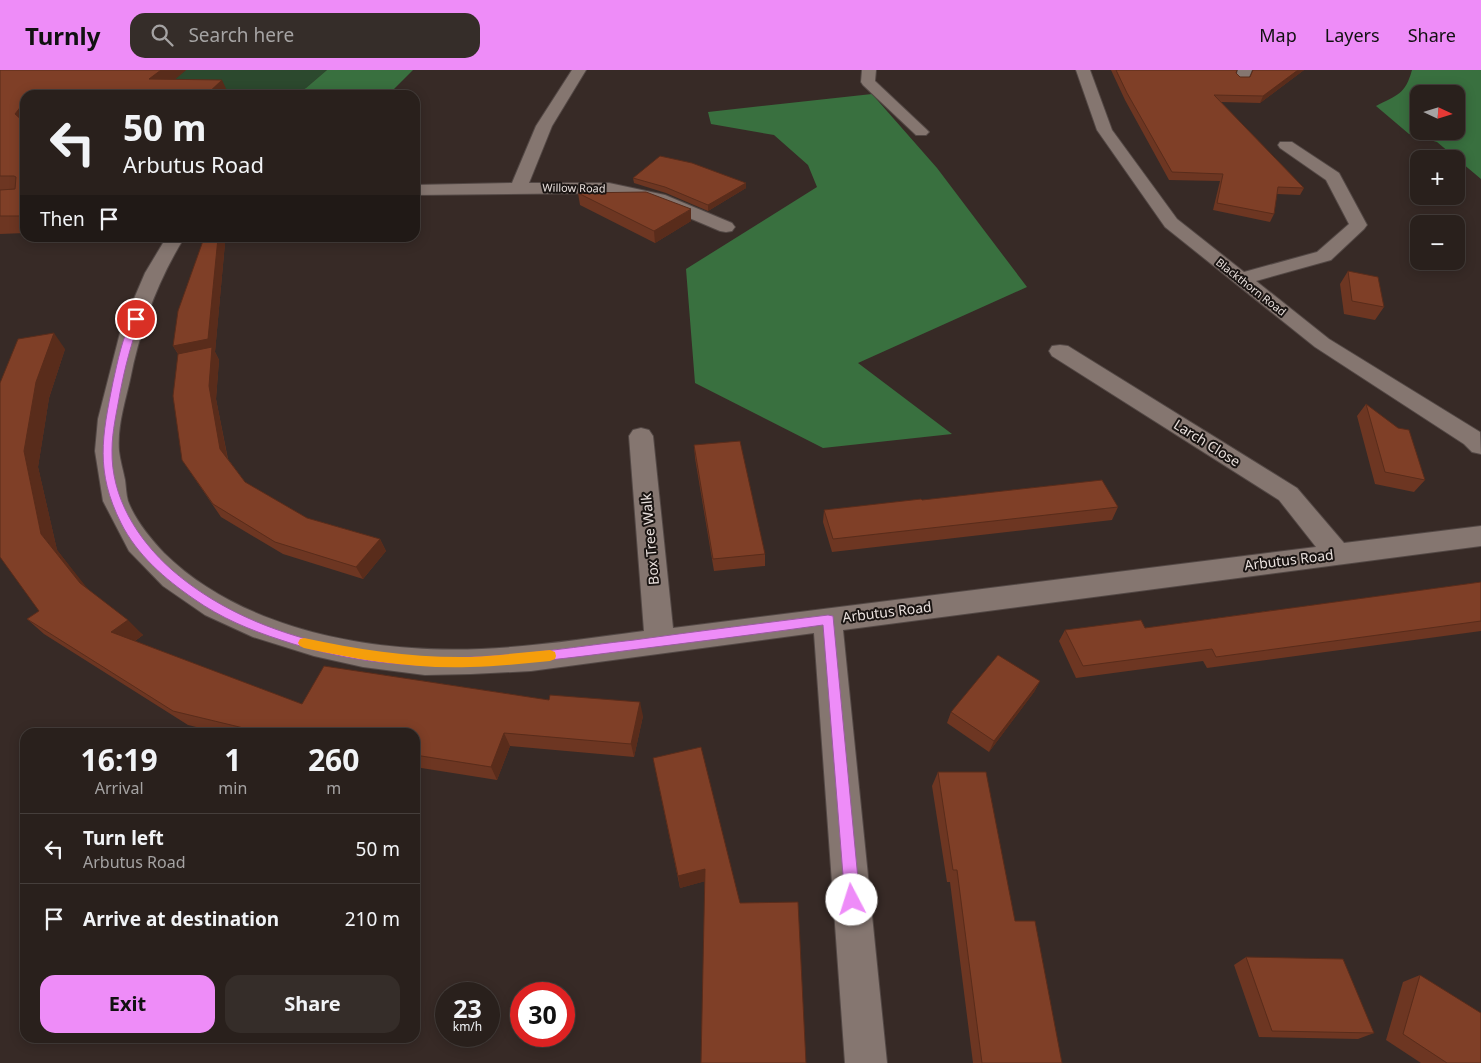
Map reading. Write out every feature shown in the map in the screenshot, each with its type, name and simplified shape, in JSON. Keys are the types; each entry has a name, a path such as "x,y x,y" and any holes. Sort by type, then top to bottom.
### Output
{"street":[{"path":"518,188 544,126 579,70"},
{"path":"869,70 868,82 920,132"},
{"name":"Blackthorn Road","path":"1084,70 1105,130 1171,223 1322,342 1472,438 1481,446"},
{"path":"1240,279 1324,256 1358,225 1332,177 1286,145"},
{"name":"Willow Road","path":"420,190 593,187 625,191 659,199 726,228"},
{"name":"Arbutus Road","path":"173,242 146,291 125,348 110,423 107,450 110,478 118,506 132,533 152,559 179,583 213,606 256,626 302,642 355,654 412,661 471,662 531,658 1481,536"},
{"name":"Larch Close","path":"1060,351 1288,494 1337,554"},
{"name":"Box Tree Walk","path":"641,436 660,641"},
{"path":"828,620 866,1063"}],"green space":[{"path":"186,70 327,70 302,90 162,90"},
{"path":"327,70 413,70 393,90 302,90"},
{"path":"1412,70 1481,70 1481,179 1465,166 1465,150 1447,150 1437,142 1430,140 1465,140 1465,85 1410,85 1410,134 1376,106 1395,96 1406,85"},
{"path":"872,94 937,168 1027,287 858,363 952,434 823,448 695,383 686,269 817,187 808,165 774,135 711,124 708,112"}],"building":[{"path":"0,70 161,70 149,79 222,80 211,90 20,90 20,108 15,114 20,118 20,216 0,216 0,190 15,189 16,177 0,176"},
{"path":"1116,70 1237,70 1236,73 1240,77 1250,77 1253,70 1298,70 1263,96 1214,95 1304,188 1278,187 1274,214 1217,203 1223,174 1172,172"},
{"path":"660,156 692,163 746,183 708,205 665,187 633,178"},
{"path":"646,192 691,209 654,231 578,193"},
{"path":"203,242 218,242 208,339 173,346 178,311"},
{"path":"1348,271 1378,277 1384,307 1352,301"},
{"path":"54,333 36,382 24,451 41,534 80,583 128,620 111,632 302,704 324,666 549,700 550,695 640,702 631,744 504,733 491,767 420,756 420,728 243,728 173,711 27,619 39,611 0,557 0,383 18,339"},
{"path":"212,347 209,386 220,449 245,482 307,518 380,539 356,567 275,542 213,504 182,460 173,396 178,354"},
{"path":"1366,404 1398,428 1409,430 1425,480 1385,472"},
{"path":"740,441 765,554 713,559 694,445"},
{"path":"1102,480 1118,507 833,539 824,510 922,500"},
{"path":"1481,582 1481,621 1216,657 1212,649 1083,666 1065,630 1141,620 1145,628"},
{"path":"998,655 1040,681 994,741 951,712"},
{"path":"701,747 740,903 798,902 806,1063 701,1063 705,869 678,876 653,758"},
{"path":"938,772 986,772 1015,921 1035,921 1062,1063 982,1063 957,870 953,870"},
{"path":"1246,957 1343,959 1374,1033 1272,1031"},
{"path":"1420,975 1481,1013 1481,1063 1447,1063 1403,1034"}],"slow traffic":[{"path":"304,643 355,654 412,661 471,662 550,656"}],"route":[{"path":"136,319 125,348 110,423 107,450 110,478 118,506 132,533 152,559 179,583 213,606 256,626 302,642 355,654 412,661 471,662 531,658 828,620 852,900"}]}
